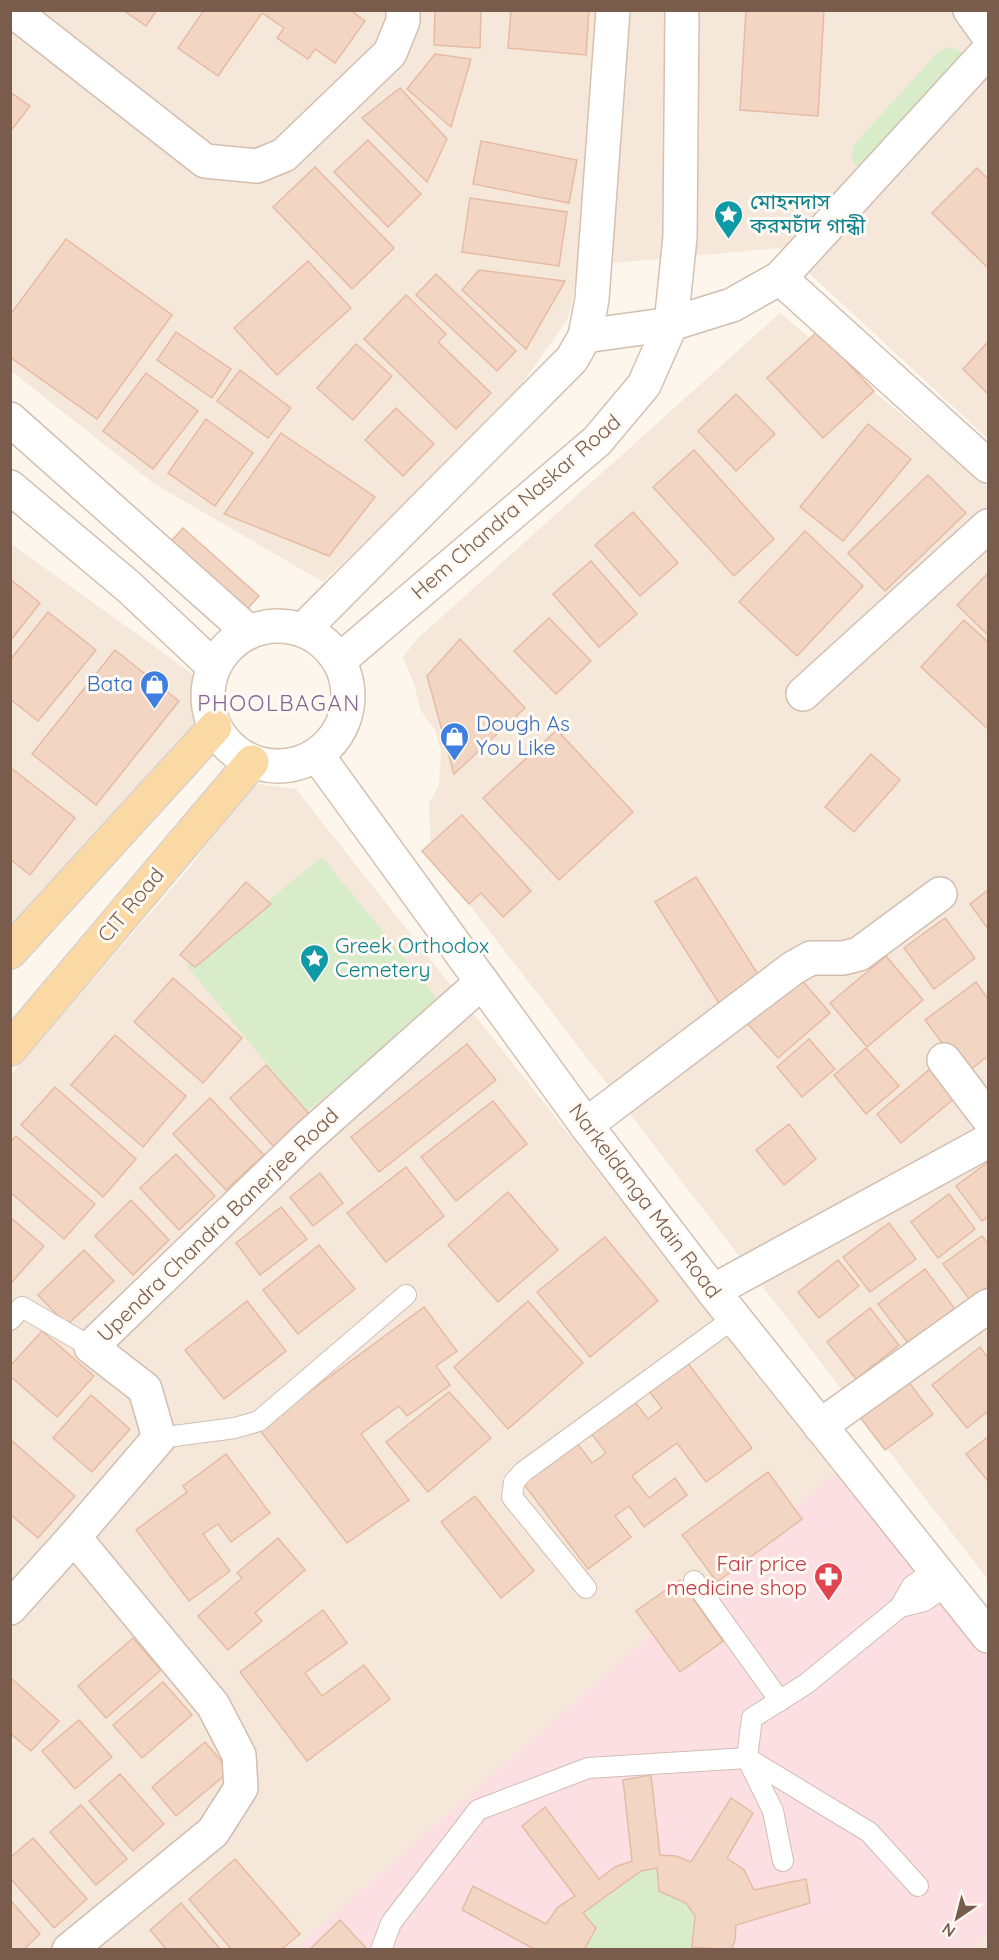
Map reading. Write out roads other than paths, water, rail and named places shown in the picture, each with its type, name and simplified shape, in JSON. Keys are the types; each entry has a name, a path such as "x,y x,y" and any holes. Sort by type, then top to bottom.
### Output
{"main road":[{"path":"10,952 215,728"},
{"name":"CIT Road","path":"10,1049 252,762"}],"street":[{"path":"12,10 205,161 257,166 284,154 390,53 403,21 403,10"},
{"path":"304,629 572,359 585,336 592,299 613,10"},
{"name":"Hem Chandra Naskar Road","path":"340,660 597,441 644,385 671,324 680,237 682,10"},
{"path":"970,10 988,35"},
{"path":"585,336 671,324 732,305 780,278 988,51"},
{"path":"780,278 988,466"},
{"path":"10,419 249,632"},
{"path":"10,487 129,587 214,667"},
{"path":"803,694 988,526"},
{"path":"268,625 304,629 340,660 348,683 348,708 335,738 317,755 277,766 252,762 230,747 215,728 207,704 209,676 219,654 249,632 268,625"},
{"name":"Narkeldanga Main Road","path":"317,755 586,1125 734,1318 988,1636"},
{"path":"586,1125 793,968 810,958 843,958 859,954 940,894"},
{"name":"Upendra Chandra Banerjee Road","path":"159,1438 145,1389 91,1347 308,1137 482,982"},
{"path":"944,1060 988,1118"},
{"path":"713,1291 988,1141"},
{"path":"820,1426 988,1306"},
{"path":"10,1608 159,1438"},
{"path":"69,1950 213,1832 241,1788 239,1755 213,1705 74,1537"}],"lane":[{"path":"159,1438 235,1428 259,1421 406,1294"},
{"path":"10,1320 22,1307 91,1347"},
{"path":"586,1588 512,1497 514,1482 523,1472 734,1318"},
{"path":"783,1861 773,1811 747,1758 752,1718 806,1684 900,1607 924,1601 941,1577"},
{"path":"694,1581 780,1701"},
{"path":"381,1950 391,1923 478,1810 588,1768 747,1758 869,1832 918,1886"}],"place":[{"name":"মোহনদাস করমচাঁদ গান্ধী","path":"729,240"},
{"name":"Bata","path":"154,710"},
{"name":"Dough As You Like","path":"455,762"},
{"name":"Greek Orthodox Cemetery","path":"314,984"},
{"name":"Fair price medicine shop","path":"828,1602"}],"district":[{"name":"PHOOLBAGAN","path":"279,703"}]}
